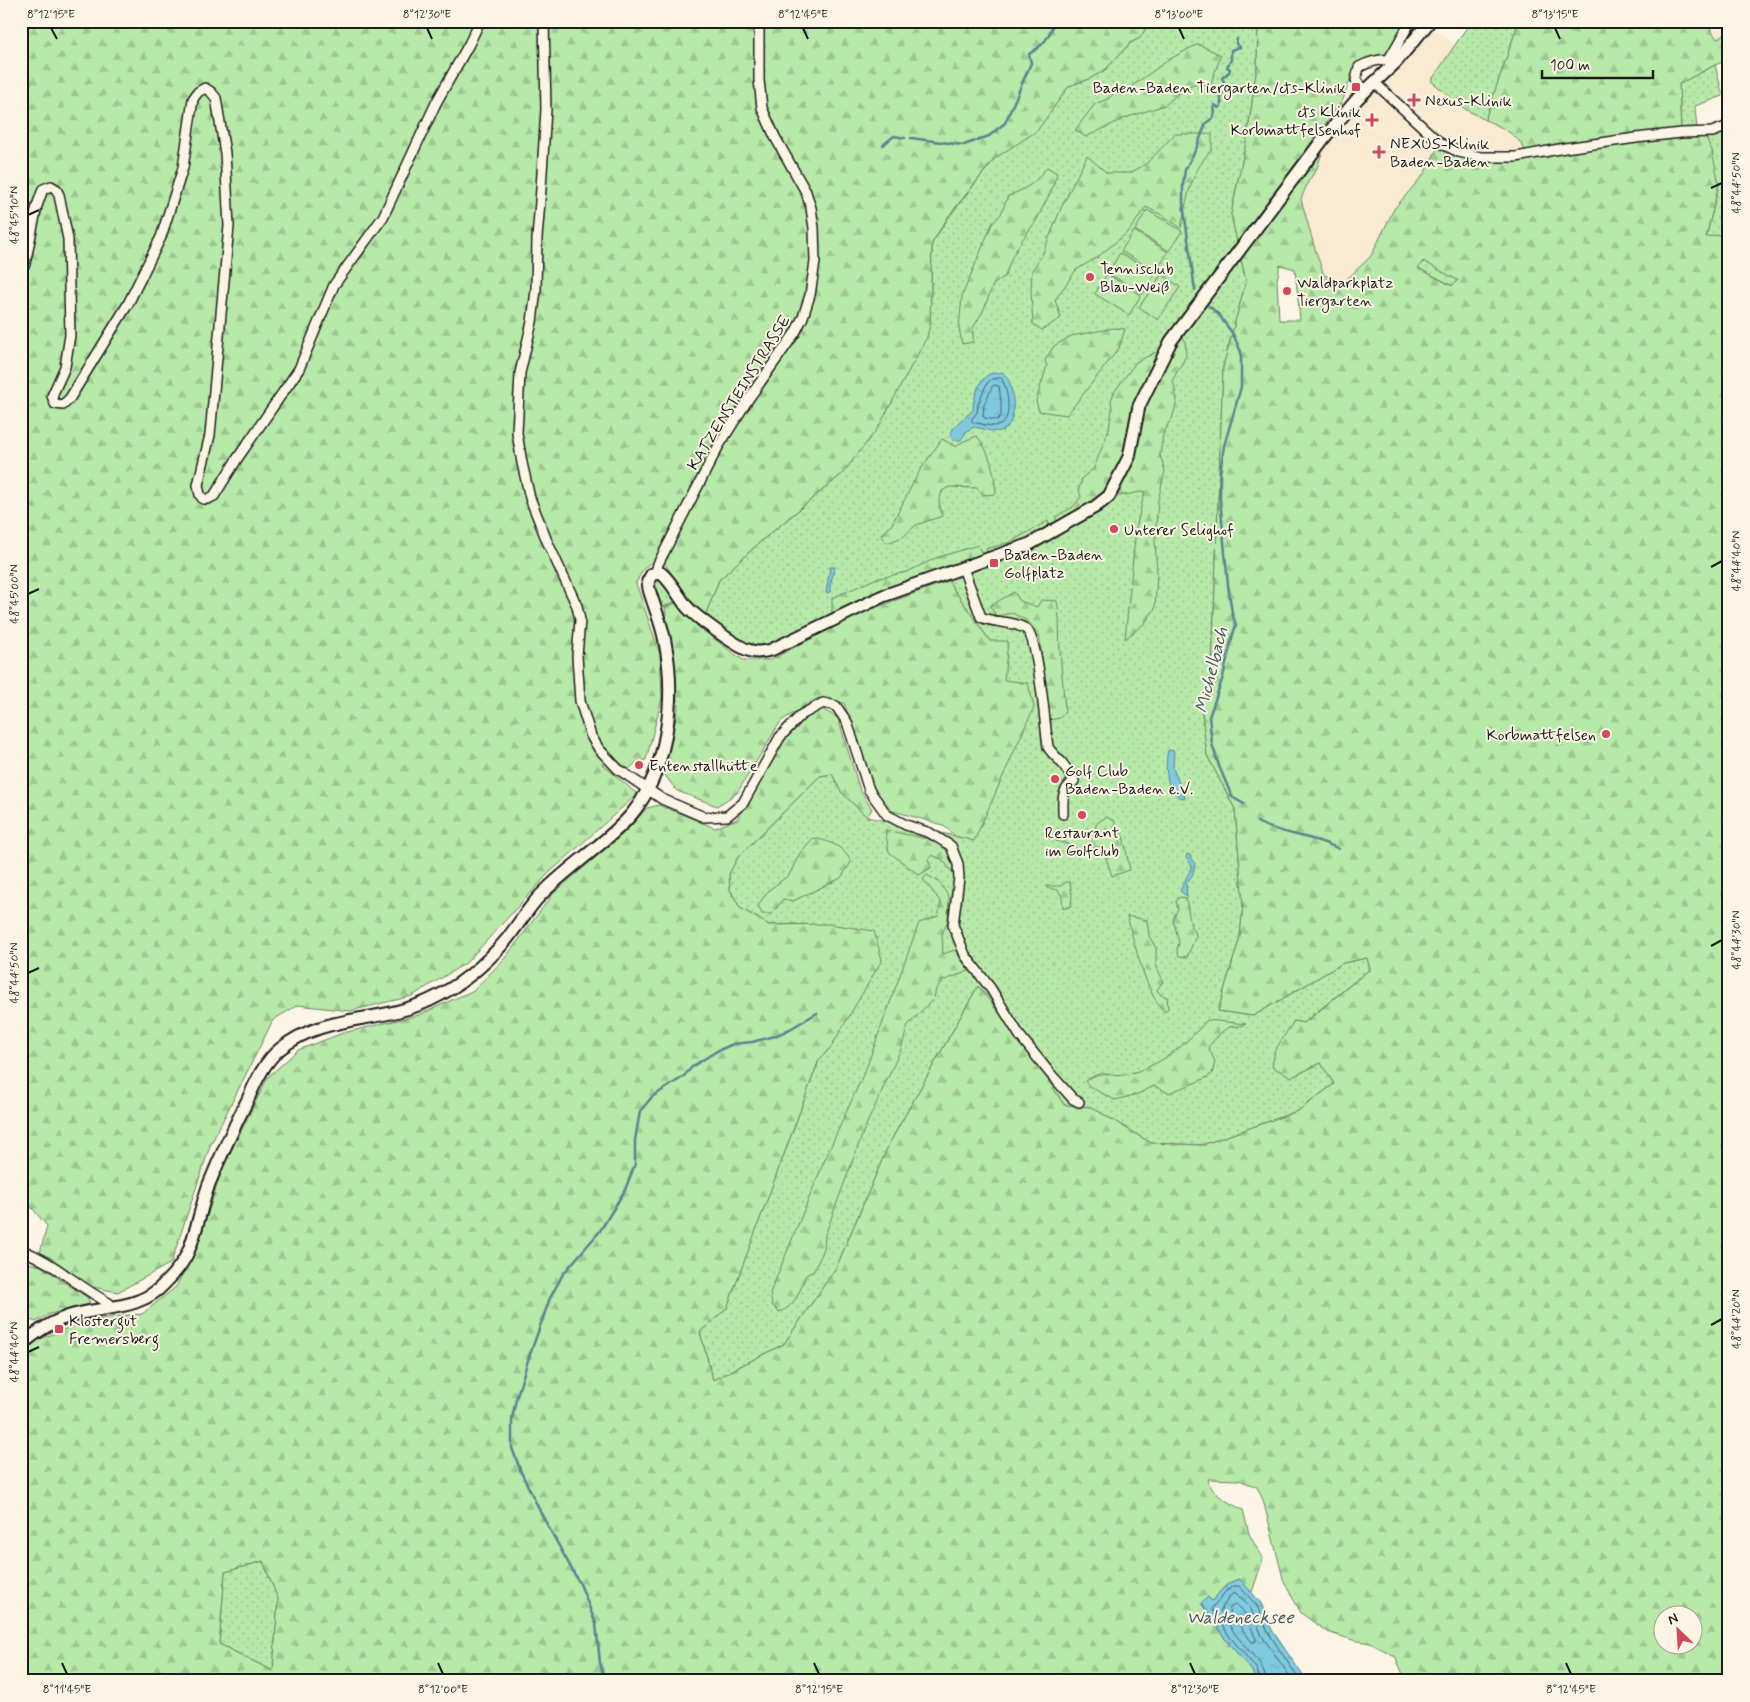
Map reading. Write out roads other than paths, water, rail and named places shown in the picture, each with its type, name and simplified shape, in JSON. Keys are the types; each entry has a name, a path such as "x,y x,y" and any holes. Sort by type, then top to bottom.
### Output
{"main road":[{"path":"23,1339 69,1316 134,1303 158,1291 187,1255 209,1186 231,1132 261,1072 275,1054 299,1035 340,1022 393,1013 429,1001 473,974 505,940 536,900 630,815 648,790 660,759 667,730 670,682 665,642 649,590 648,581 650,577 656,572 661,573 695,615 742,648 758,653 770,650 883,596 1030,544 1095,507 1109,496 1129,457 1139,406 1167,347 1324,138 1430,21"}],"street":[{"path":"21,266 25,264 37,206 43,189 51,186 56,189 58,195 68,239 70,335 65,367 52,396 55,404 63,405 70,398 128,304 161,237 183,168 193,99 198,92 205,88 212,92 216,98 225,153 229,226 210,435 198,485 203,499 214,496 299,369 334,285 383,217 436,103 480,21"},
{"path":"544,21 546,109 536,238 536,290 532,322 520,373 518,433 530,498 547,542 577,606 580,620 577,656 580,701 591,736 608,759 634,781 662,799 704,817 728,816 743,803 780,737 801,715 823,703 836,706 846,722 869,790 887,815 906,825 930,833 952,846 958,864 953,925 965,955 991,989 1026,1043 1073,1099 1080,1102"},
{"name":"KATZENSTEINSTRASSE","path":"656,572 658,564 718,447 747,400 795,333 803,317 810,295 814,262 814,228 811,208 806,192 775,137 762,108 759,80 759,21"},
{"path":"1366,91 1356,80 1359,67 1369,62 1393,61 1411,21"},
{"path":"1375,82 1440,143 1458,152 1481,157 1516,157 1666,134 1712,132 1729,126"},
{"path":"963,568 981,617 1015,623 1030,634 1036,652 1048,747 1074,781 1066,787 1063,814"},
{"path":"21,1250 33,1254 68,1276 109,1303 111,1308"}],"water":[{"path":"1002,372 1009,380 1012,394 1013,409 1010,422 1001,431 974,427 967,431 961,440 953,440 950,435 952,431 973,410 975,395 983,380 990,374"},
{"path":"830,567 835,567 830,592 826,593"},
{"path":"1168,750 1174,751 1173,768 1185,798 1173,792 1170,786 1166,763"},
{"path":"1187,854 1190,855 1195,864 1193,874 1186,884 1187,896 1180,891 1192,866 1186,857"},
{"name":"Waldenecksee","path":"1240,1579 1261,1603 1272,1630 1304,1677 1315,1681 1256,1681 1252,1671 1226,1640 1201,1603 1208,1597 1212,1601 1227,1585"}],"waterway":[{"path":"911,138 964,145 989,136 1005,123 1031,63 1029,54 1044,42 1053,24"},
{"name":"Michelbach","path":"1195,290 1183,203 1185,170 1206,123 1213,118 1215,113 1214,106 1219,108 1221,106 1219,93 1225,93 1227,88 1222,78 1230,69 1227,67 1231,60 1231,50 1240,47 1236,44 1237,39"},
{"path":"883,145 894,136 905,138"},
{"name":"Michelbach","path":"1209,306 1219,315 1233,334 1241,352 1241,387 1224,446 1220,473 1220,499 1228,585 1232,613 1236,625 1223,677 1209,717 1212,744 1219,766 1232,797 1244,804"},
{"name":"Michelbach","path":"1257,822 1276,830 1329,844 1339,849"},
{"path":"605,1681 600,1663 596,1624 581,1586 543,1517 521,1472 512,1448 512,1419 528,1360 550,1298 563,1274 600,1231 625,1190 635,1164 635,1140 640,1111 652,1097 683,1077 693,1066 717,1051 733,1044 752,1042 775,1036 817,1013"}],"place":[{"name":"Baden-Baden Tiergarten/cts-Klinik","path":"1356,87"},
{"name":"Nexus-Klinik","path":"1414,100"},
{"name":"cts Klinik Korbmattfelsenhof","path":"1372,120"},
{"name":"NEXUS-Klinik Baden-Baden","path":"1379,152"},
{"name":"Tennisclub Blau-Weiß","path":"1090,277"},
{"name":"Waldparkplatz Tiergarten","path":"1287,291"},
{"name":"Unterer Selighof","path":"1114,529"},
{"name":"Baden-Baden Golfplatz","path":"994,563"},
{"name":"Korbmattfelsen","path":"1606,734"},
{"name":"Entenstallhütte","path":"639,765"},
{"name":"Golf Club Baden-Baden e.V.","path":"1055,779"},
{"name":"Restaurant im Golfclub","path":"1082,815"},
{"name":"Klostergut Fremersberg","path":"59,1329"}]}
